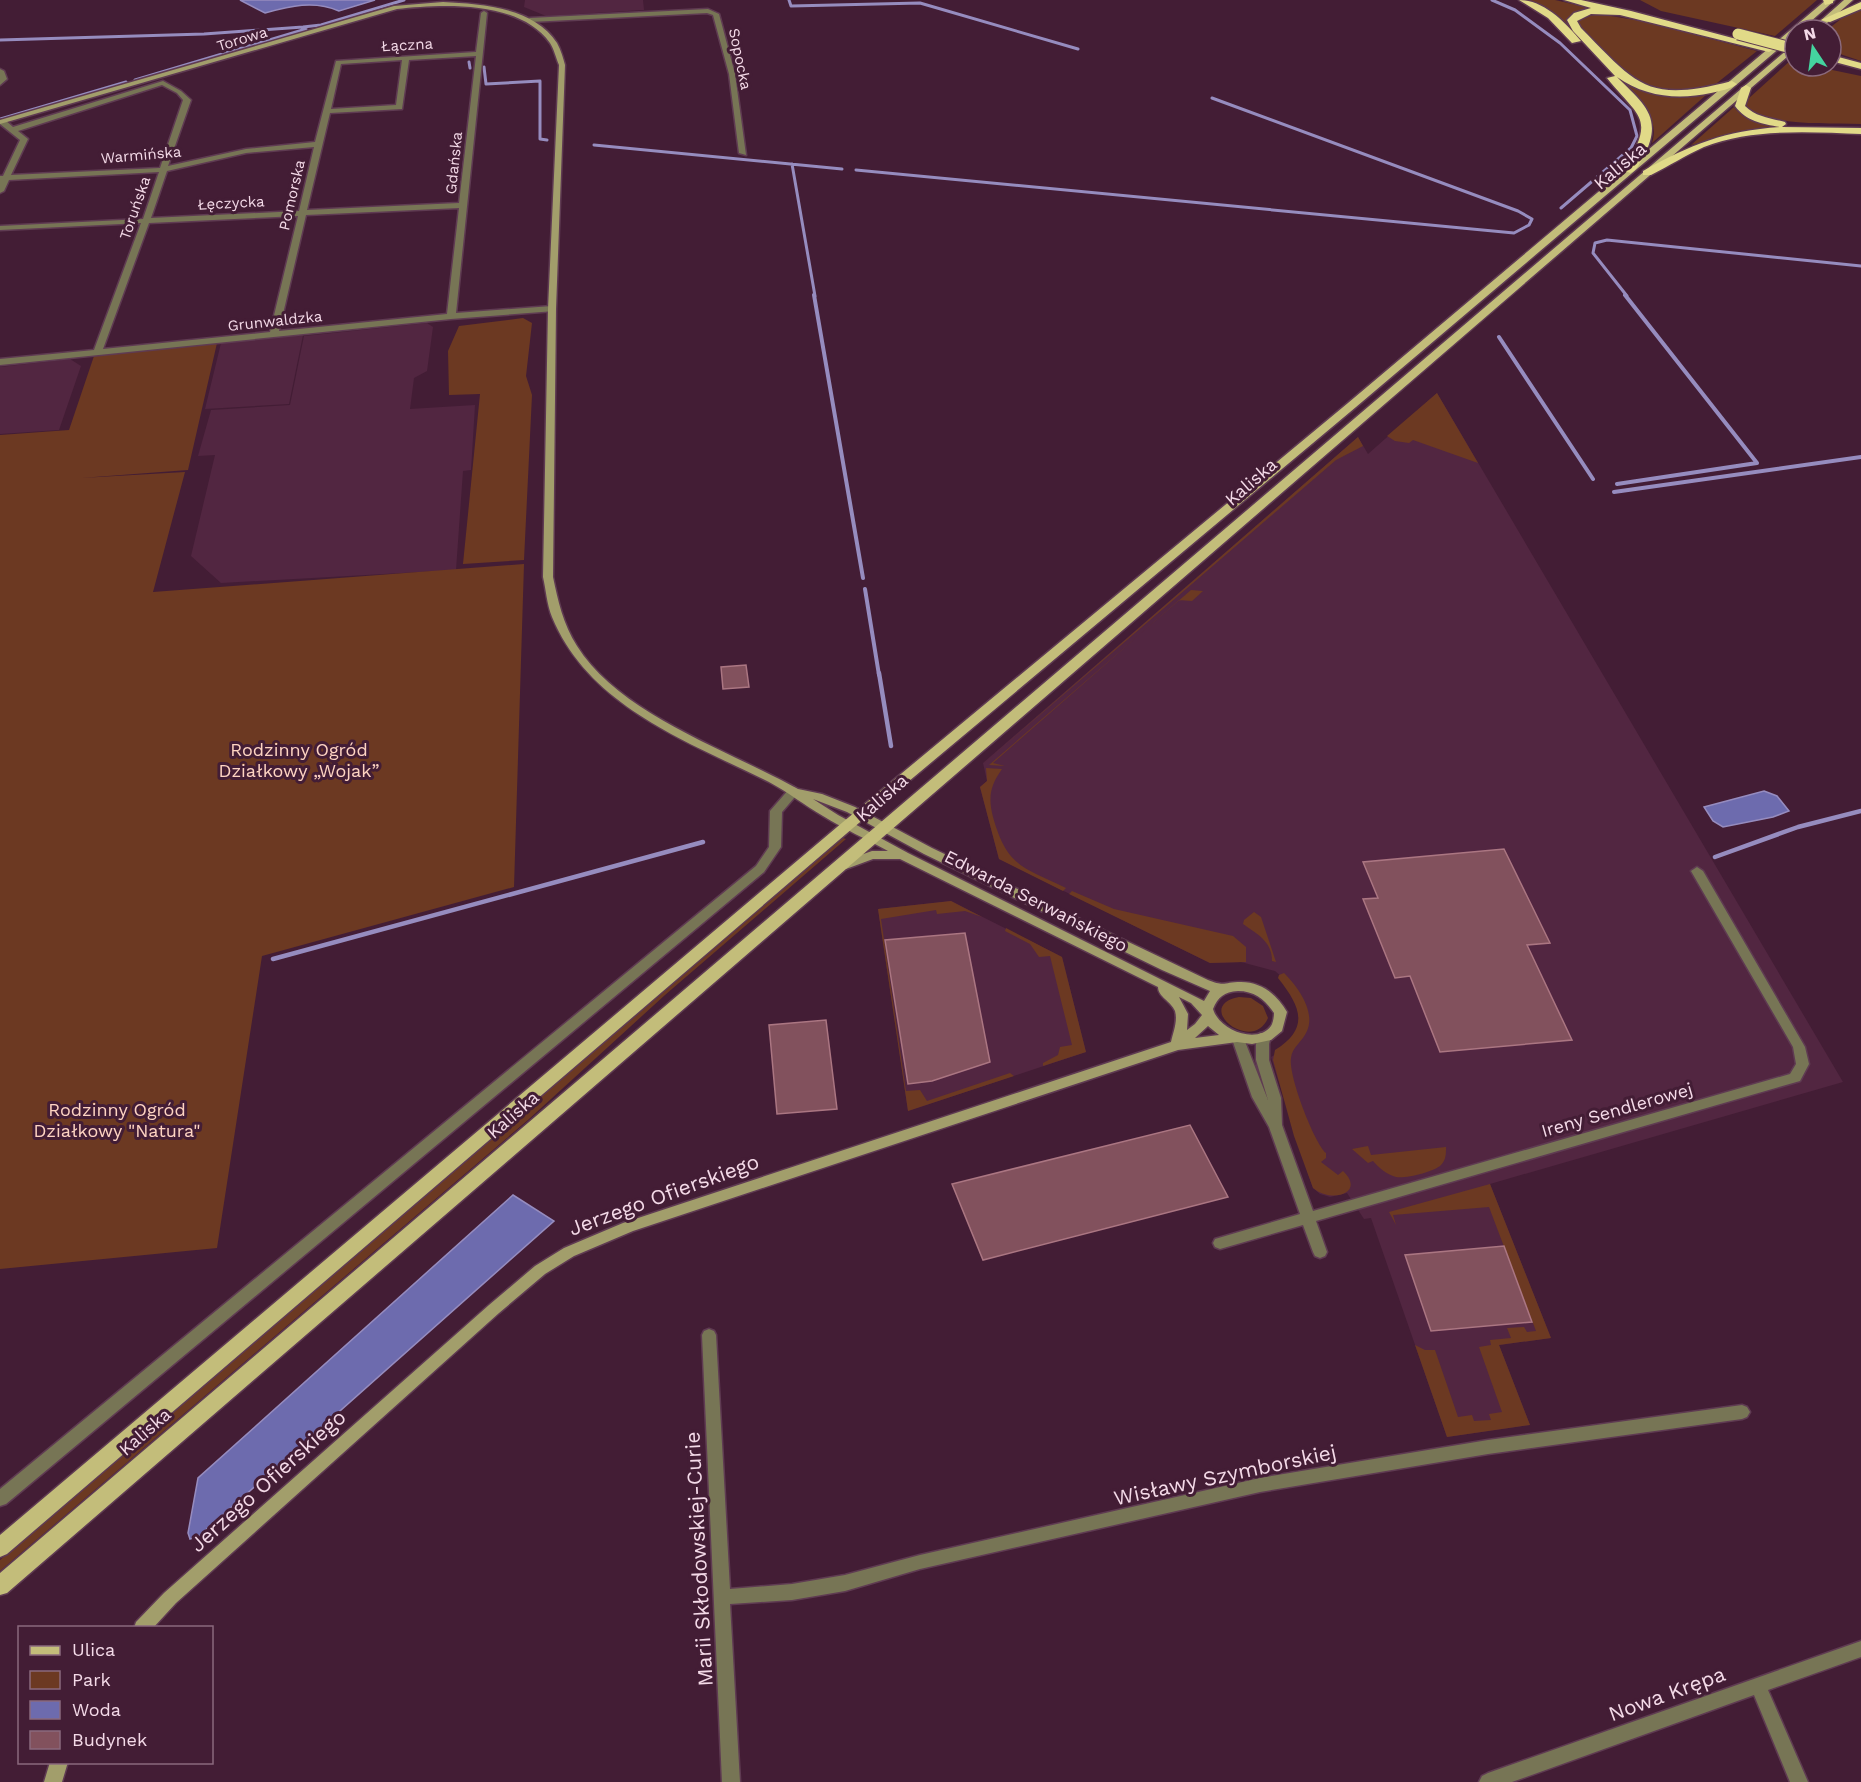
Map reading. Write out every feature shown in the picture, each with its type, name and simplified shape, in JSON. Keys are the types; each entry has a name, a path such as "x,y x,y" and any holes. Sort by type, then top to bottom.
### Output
{"highway":[{"path":"1524,0 1560,24 1642,108 1647,120 1647,142 1630,170"},
{"path":"1569,0 1783,46"},
{"path":"1595,0 1666,16 1783,52"},
{"path":"1640,5 1666,16"},
{"path":"1831,18 1861,6"},
{"path":"1630,14 1591,12 1581,14 1572,20 1577,29 1621,75 1641,87 1664,93 1690,94 1732,84"},
{"path":"1843,61 1861,66"},
{"path":"1843,68 1861,73"},
{"path":"1746,88 1741,100 1741,109 1762,120 1861,129"},
{"path":"1647,173 1696,147 1724,138 1782,130 1861,129"}],"main road":[{"path":"1828,18 1849,0"},
{"name":"Kaliska","path":"1809,18 1829,1"},
{"name":"Kaliska","path":"0,1548 862,813 1783,40"},
{"name":"Kaliska","path":"0,1586 877,831 1783,58"}],"street":[{"name":"Torowa","path":"1,122 396,7 442,2 494,5 518,12 530,20 552,40 559,52 562,65 552,309 548,573 551,600 558,623 588,668 626,703 794,791"},
{"name":"Sopocka","path":"530,20 708,11 716,14 732,74 743,153"},
{"name":"Gdańska","path":"451,316 484,13"},
{"name":"Łączna","path":"338,62 478,54"},
{"path":"327,111 399,107 406,58"},
{"name":"Pomorska","path":"274,334 338,62"},
{"path":"0,71 4,79 0,83"},
{"name":"Toruńska","path":"12,130 163,83 179,92 187,100 146,221 97,352"},
{"path":"0,191 3,178 24,139 1,122"},
{"name":"Warmińska","path":"3,178 162,170 246,151 318,144"},
{"name":"Łęczycka","path":"0,228 463,205"},
{"name":"Grunwaldzka","path":"0,362 451,316 552,309"},
{"name":"Edwarda Serwańskiego","path":"794,791 820,796 862,813 877,831 904,856 1203,1004 1208,1013"},
{"name":"Edwarda Serwańskiego","path":"794,791 824,813 848,825 877,831 1190,979 1222,991"},
{"name":"Kaliska","path":"0,1499 760,869 775,847 776,811 794,791"},
{"path":"832,870 872,855 891,853 904,856"},
{"name":"Ireny Sendlerowej","path":"1220,1243 1795,1078 1802,1070 1803,1059 1799,1047 1697,871"},
{"path":"1159,984 1180,1006 1184,1018 1177,1044"},
{"path":"1231,987 1247,987 1263,992 1275,1001 1281,1018 1276,1029 1265,1036 1177,1044 1200,1027 1214,996 1231,987"},
{"path":"1208,1013 1218,1030 1236,1038 1259,1097 1276,1127 1320,1252"},
{"path":"1265,1036 1260,1047 1274,1097 1276,1127"},
{"name":"Jerzego Ofierskiego","path":"143,1626 170,1598 494,1309 540,1270 569,1252 628,1227 1177,1044"},
{"name":"Marii Skłodowskiej-Curie","path":"709,1335 731,1782"},
{"name":"Wisławy Szymborskiej","path":"721,1597 792,1592 845,1583 920,1562 1260,1485 1488,1447 1742,1412"},
{"name":"Nowa Krępa","path":"1488,1782 1861,1649"},
{"path":"1758,1686 1799,1782"},
{"path":"53,1782 58,1764"}],"shaded area":[{"path":"525,0 643,0 644,10 546,16 524,7"},
{"path":"427,323 433,327 427,371 414,378 410,409 475,405 471,470 463,471 456,570 221,583 191,556 215,455 198,456 211,410 290,405 304,336"},
{"path":"303,335 289,404 205,409 221,343"},
{"path":"70,359 81,366 59,430 0,434 0,367"},
{"path":"1437,393 1843,1082 1490,1184 1551,1338 1499,1345 1530,1425 1447,1437 1371,1218 1364,1219 1347,1193 1330,1197 1320,1194 1313,1188 1308,1174 1271,1057 1287,1048 1305,1026 1290,984 1275,971 1241,962 1210,963 999,859 980,787 987,781 983,763 1358,437 1368,454"},
{"path":"951,901 1062,957 1086,1052 908,1111 878,909"}],"green space":[{"path":"1530,0 1555,0 1599,10 1576,12 1567,19 1567,26"},
{"path":"1640,0 1817,0 1796,18 1783,18 1783,29 1775,36 1661,11"},
{"path":"1861,8 1861,61 1843,55 1842,18"},
{"path":"1599,14 1647,22 1757,51 1712,87 1674,92 1651,88 1627,76 1579,27 1578,23 1581,18"},
{"path":"1783,67 1783,78 1843,78 1843,72 1861,76 1861,124 1775,119 1747,110 1748,99"},
{"path":"1619,78 1640,88 1661,94 1706,95 1652,143 1654,133 1650,115 1639,99"},
{"path":"1734,107 1741,114 1760,123 1813,127 1746,132 1691,145"},
{"path":"523,318 532,323 526,376 532,395 524,560 463,564 480,394 449,395 448,351 459,326"},
{"path":"217,343 188,470 81,478 185,472 153,592 524,564 514,887 262,956 217,1248 0,1269 0,435 69,430 94,356"},
{"path":"1437,393 1478,463 1413,440 1409,443 1395,441 1387,436"},
{"path":"1358,437 1363,446 1336,460 983,764"},
{"path":"1191,590 1203,591 1192,601 1179,600"},
{"path":"1139,635 993,763 1005,766 989,765"},
{"path":"986,768 1002,769 991,792 991,803 998,834 1004,846 1019,863 1066,888 1063,891 999,859 980,787 987,781"},
{"path":"843,838 846,839 665,995 528,1120 0,1571 0,1560"},
{"path":"1072,891 1114,909 1233,936 1246,947 1246,962 1210,963 1069,894"},
{"path":"951,901 982,917 965,911 937,914 936,910 881,919 906,1091 920,1090 927,1101 1010,1073 1014,1076 908,1111 878,909"},
{"path":"1254,912 1261,917 1276,962 1272,961 1267,943 1243,924 1244,920"},
{"path":"1006,928 1062,957 1086,1052 1043,1066 1043,1063 1058,1055 1060,1047 1072,1045 1050,956 1039,957 1030,944 1005,931"},
{"path":"1284,973 1304,999 1309,1015 1307,1031 1295,1047 1291,1058 1298,1093 1315,1136 1326,1153 1326,1158 1321,1162 1338,1175 1343,1171 1349,1179 1351,1185 1344,1194 1329,1195 1313,1188 1294,1136 1273,1060 1275,1050 1286,1042 1297,1025 1298,1017 1292,998 1278,978"},
{"path":"1239,997 1251,998 1263,1006 1268,1018 1260,1028 1250,1032 1239,1030 1223,1017 1221,1009 1226,1002"},
{"path":"1368,1146 1371,1155 1446,1147 1446,1154 1441,1165 1432,1170 1412,1176 1396,1177 1373,1161 1368,1163 1352,1149"},
{"path":"1490,1184 1551,1338 1499,1345 1530,1425 1447,1437 1415,1345 1425,1350 1435,1350 1458,1417 1472,1415 1474,1421 1491,1420 1489,1414 1502,1412 1479,1347 1491,1345 1490,1340 1511,1338 1507,1328 1524,1327 1527,1332 1536,1331 1489,1207 1393,1215 1396,1225 1389,1212"}],"water":[{"path":"240,0 375,0 339,11 311,5 293,6 265,13"},
{"path":"1764,791 1777,796 1789,811 1773,817 1723,827 1713,821 1704,807"},
{"path":"513,1195 554,1221 199,1536 190,1539 188,1533 198,1478"}],"building":[{"path":"746,665 749,687 723,689 721,667"},
{"path":"1504,849 1550,943 1527,945 1572,1040 1440,1052 1410,976 1395,978 1363,899 1378,898 1363,862"},
{"path":"965,933 990,1062 932,1081 908,1084 885,940"},
{"path":"826,1020 837,1109 777,1114 769,1025"},
{"path":"1190,1125 1228,1197 983,1260 952,1184"},
{"path":"1504,1246 1532,1322 1431,1331 1405,1255"}],"waterway":[{"path":"0,40 204,34 303,27 321,25 404,0"},
{"path":"789,0 791,6 920,3 1078,49"},
{"path":"1492,0 1515,10 1560,43 1630,110 1637,136 1631,148 1561,208"},
{"path":"135,80 306,29"},
{"path":"469,62 470,68"},
{"path":"484,67 486,84 540,81 540,139 547,140"},
{"path":"0,119 126,82"},
{"path":"856,170 1514,233 1529,225 1532,219 1518,211 1212,98"},
{"path":"594,145 792,164"},
{"path":"792,164 842,169"},
{"path":"792,164 815,296"},
{"path":"1627,296 1593,253 1595,243 1607,240 1861,266"},
{"path":"814,295 863,578"},
{"path":"1617,484 1757,463 1625,295"},
{"path":"1499,337 1593,479"},
{"path":"1614,492 1861,457"},
{"path":"865,589 879,675"},
{"path":"879,673 891,746"},
{"path":"1715,857 1798,827 1861,811"},
{"path":"273,959 703,842"}],"park label":[{"name":"Rodzinny Ogród Działkowy „Wojak”","path":"299,760"},
{"name":"Rodzinny Ogród Działkowy \"Natura\"","path":"117,1120"}]}
